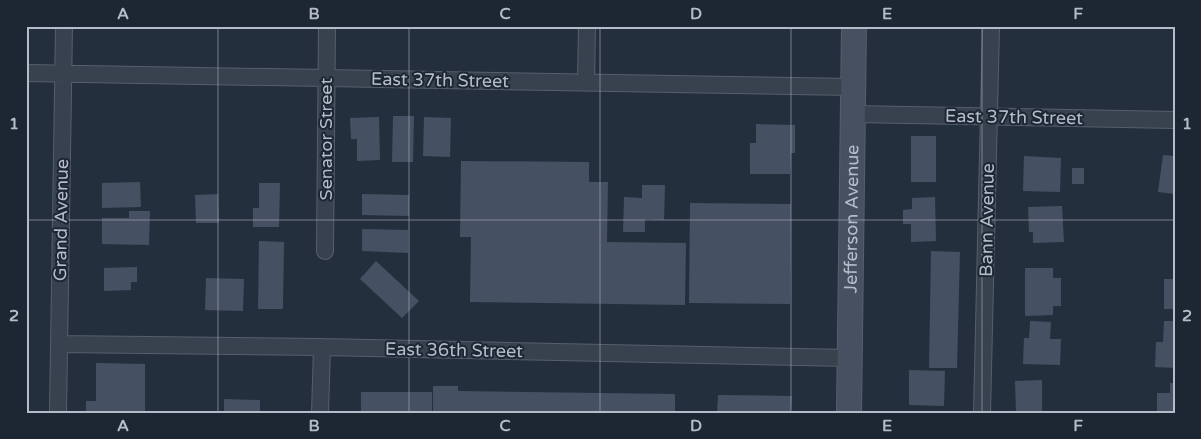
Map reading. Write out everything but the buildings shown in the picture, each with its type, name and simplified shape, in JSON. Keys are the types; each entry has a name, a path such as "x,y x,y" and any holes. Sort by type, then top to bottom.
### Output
{"main road":[{"name":"Jefferson Avenue","path":"849,413 854,26"}],"street":[{"name":"Grand Avenue","path":"58,413 64,26"},
{"name":"Senator Street","path":"325,251 326,26"},
{"path":"586,26 586,83"},
{"name":"Bann Avenue","path":"982,413 991,26"},
{"name":"East 37th Street","path":"26,73 853,87"},
{"name":"East 37th Street","path":"853,114 1175,120"},
{"name":"East 36th Street","path":"59,344 849,358"},
{"path":"320,413 322,348"}]}
